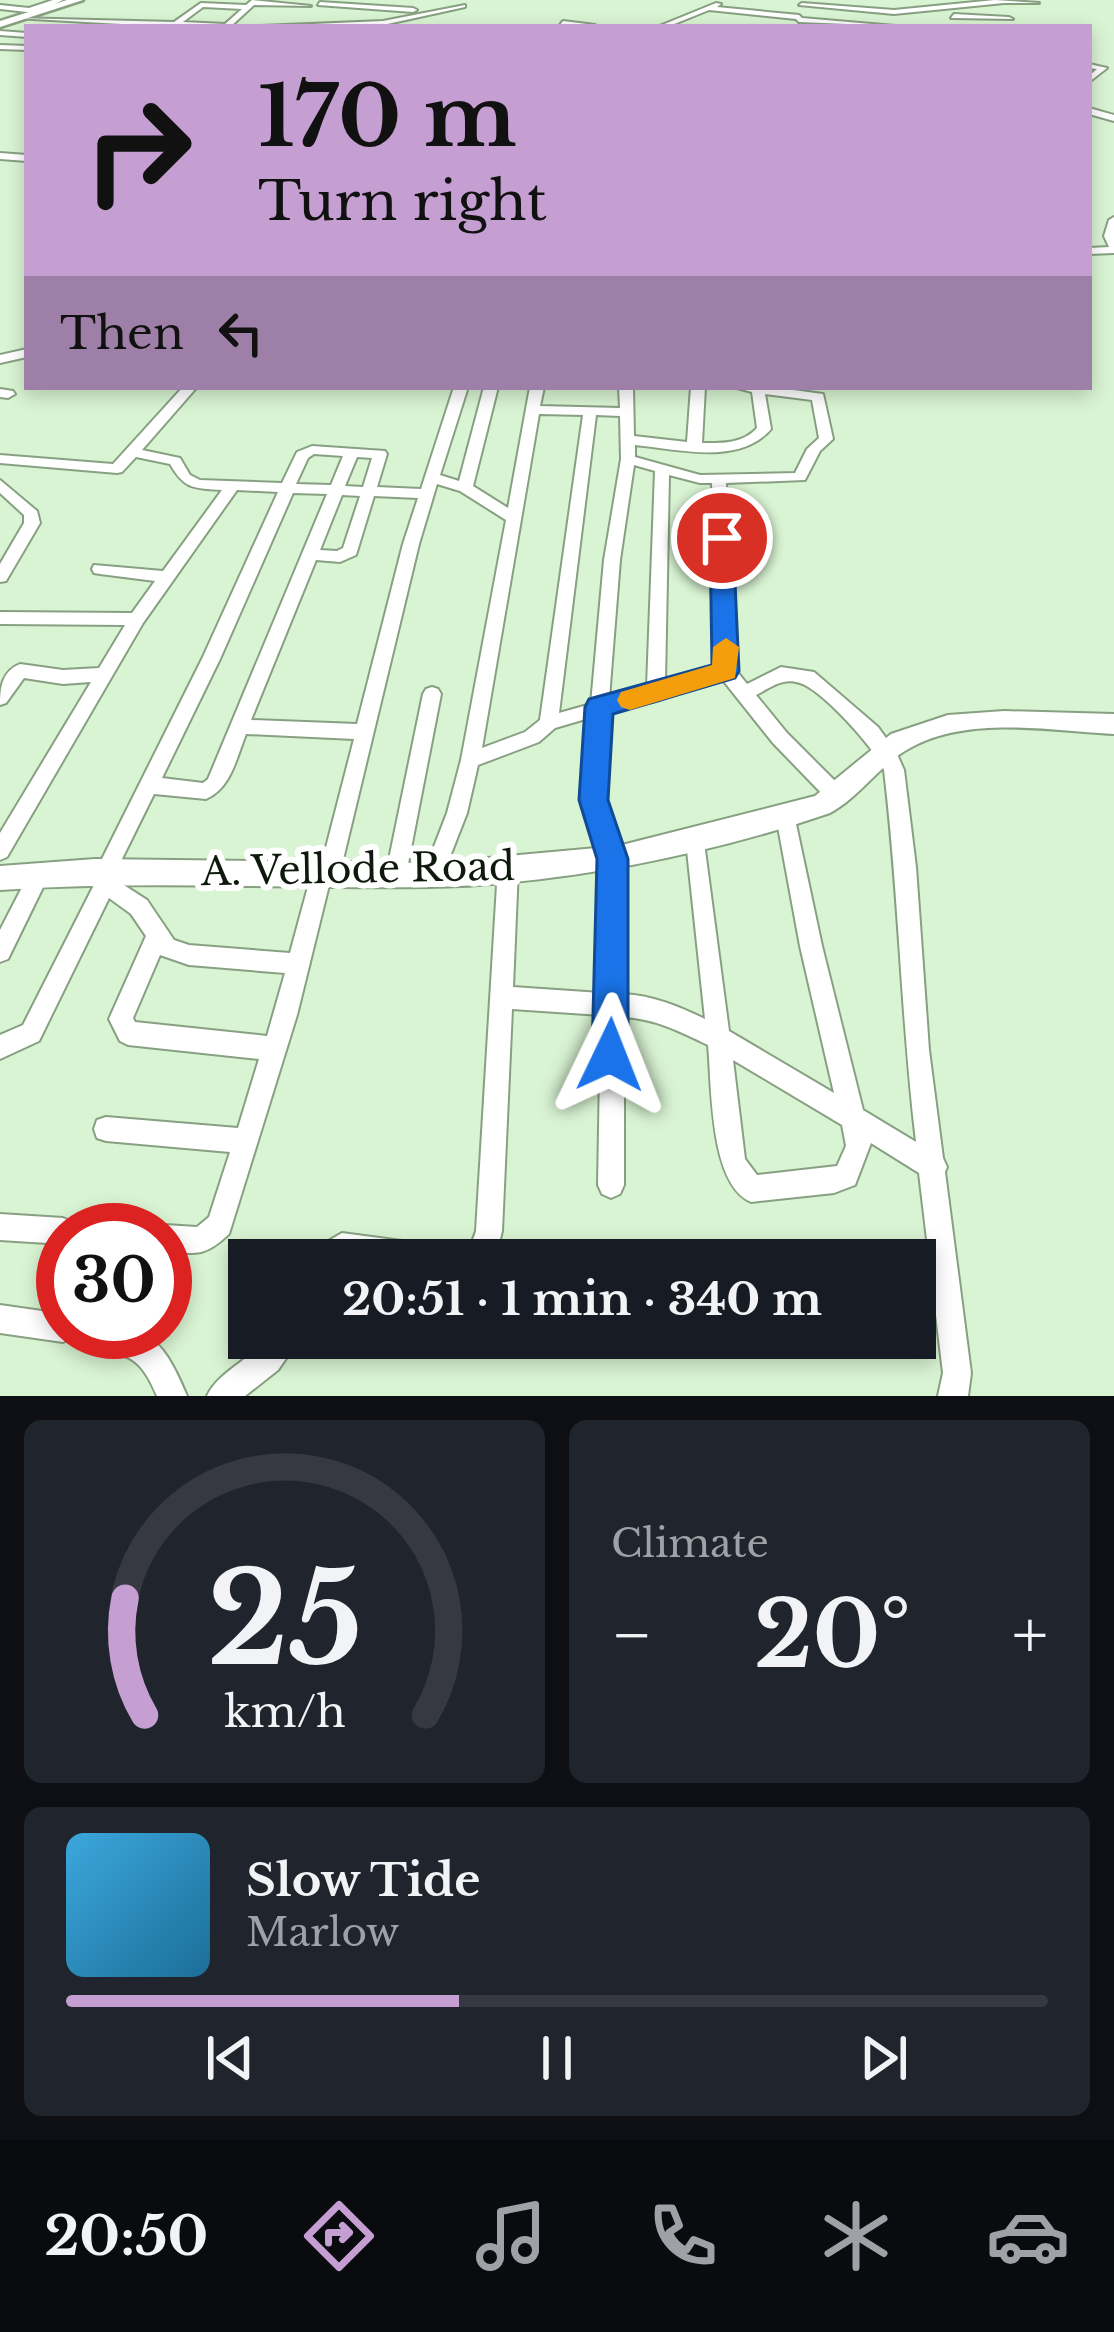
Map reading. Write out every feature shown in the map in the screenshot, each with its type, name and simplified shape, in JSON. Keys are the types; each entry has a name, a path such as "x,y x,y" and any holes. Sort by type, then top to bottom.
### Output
{"highway":[{"path":"0,22 75,0"}],"main road":[{"name":"A. Vellode Road","path":"0,878 326,872 433,875 613,859 696,841 838,797 897,742 937,727 1114,724"}],"street":[{"path":"32,12 59,0"},
{"path":"420,0 434,2"},
{"path":"669,24 724,0"},
{"path":"738,0 879,24"},
{"path":"837,0 916,2"},
{"path":"982,0 1038,1"},
{"path":"710,8 894,12 1006,1"},
{"path":"1004,24 1038,1"},
{"path":"175,24 201,5 220,2 305,14 365,16"},
{"path":"191,24 220,2"},
{"path":"249,6 305,14 322,2 413,10"},
{"path":"348,24 383,23 464,6"},
{"path":"0,7 163,24"},
{"path":"939,9 951,15 1009,20"},
{"path":"563,22 576,24"},
{"path":"1114,220 1109,236 1114,249"},
{"path":"0,577 32,523 32,514 0,481 2,459 113,470 187,390"},
{"path":"192,1240 212,1237 220,1226 326,872 429,485 460,390"},
{"path":"465,488 490,390"},
{"path":"433,875 470,760 537,390"},
{"path":"611,1186 613,859 593,800 612,560 628,459 626,390"},
{"path":"694,445 698,390"},
{"path":"629,440 733,448 759,437 764,429 758,390"},
{"path":"628,459 689,478 800,477 814,449 826,439 818,397 771,390"},
{"path":"534,410 625,412"},
{"path":"549,723 590,410"},
{"path":"134,452 175,461 191,482 371,491 429,485 465,488 514,518"},
{"path":"148,785 212,789 352,452"},
{"path":"0,1047 32,1033 306,453 382,457 346,556 310,554"},
{"path":"656,694 662,467"},
{"path":"719,477 726,671 780,738 838,797"},
{"path":"0,851 137,619 233,485"},
{"path":"100,569 165,577"},
{"path":"0,617 137,619"},
{"path":"0,667 63,676 106,674"},
{"path":"0,698 20,671"},
{"path":"470,760 532,737 549,723 726,671"},
{"path":"745,693 781,674 808,677 848,709 887,752 898,786 917,1050 957,1373 953,1396"},
{"path":"396,874 432,694"},
{"path":"240,727 365,731"},
{"path":"696,841 734,1163 751,1189 846,1176 860,1146 786,816"},
{"path":"487,1239 508,868"},
{"path":"0,952 39,875"},
{"path":"106,878 139,908 156,938 189,956 298,964"},
{"path":"156,938 122,1028 128,1033 274,1049"},
{"path":"503,997 612,1005 671,1015 852,1114 934,1167"},
{"path":"106,1129 246,1141"},
{"path":"0,1227 36,1229"},
{"path":"0,1318 36,1324"},
{"path":"155,1359 172,1396"},
{"path":"222,1396 269,1359"}],"slow traffic":[{"path":"630,700 726,671 726,647"}],"route":[{"path":"610,1055 613,859 593,800 599,707 726,671 722,538"}]}
